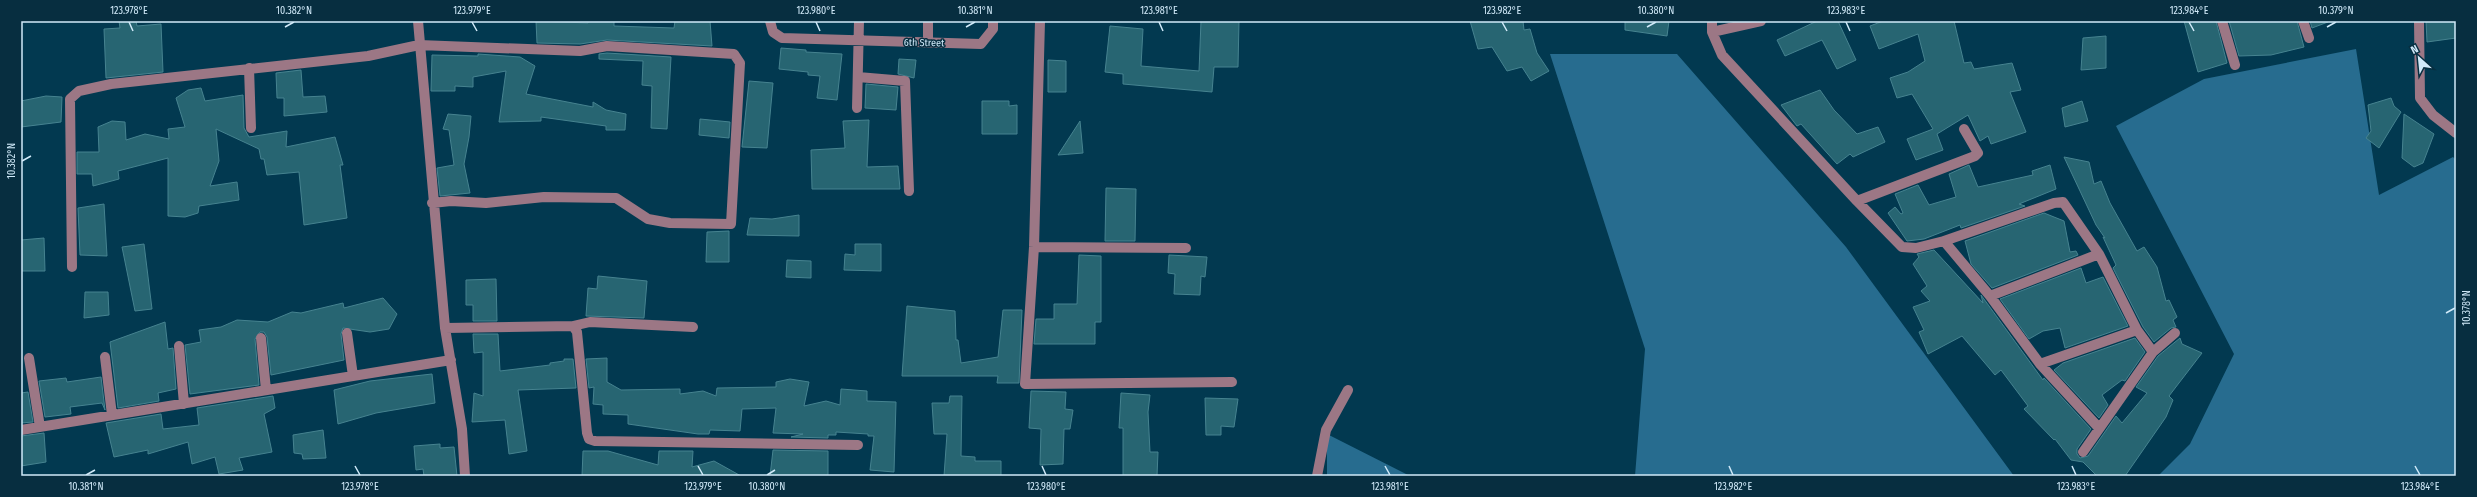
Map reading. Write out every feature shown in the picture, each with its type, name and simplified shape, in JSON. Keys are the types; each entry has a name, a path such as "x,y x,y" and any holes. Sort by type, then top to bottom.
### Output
{"street":[{"path":"418,21 432,203 445,328 462,429 466,476"},
{"name":"6th Street","path":"770,21 773,32 782,38 981,44 987,39 993,29 993,21"},
{"path":"857,108 859,21"},
{"path":"928,21 928,43"},
{"path":"1040,21 1034,247 1025,384 1232,382"},
{"path":"1712,21 1712,32 1722,55 1857,202 1902,247 1916,248 1944,241 2059,202 2066,204 2099,254 2137,330 2153,352"},
{"path":"1712,32 1761,21"},
{"path":"2222,21 2235,65"},
{"path":"2303,21 2309,38"},
{"path":"2419,21 2420,98 2433,115 2456,133"},
{"path":"72,267 70,99 74,94 106,85 368,56 419,45 580,51 607,46 734,54 740,63 731,224 670,223 648,219 616,198 544,197 486,204 451,201 432,203"},
{"path":"249,68 251,128"},
{"path":"858,78 905,81 909,191"},
{"path":"1857,202 1975,156 1978,153 1977,148 1964,129"},
{"path":"1944,241 1990,296 2040,364 2099,428"},
{"path":"1034,247 1186,248"},
{"path":"1990,296 2099,254"},
{"path":"445,328 573,326 590,322 693,327"},
{"path":"573,326 577,332 587,434 589,439 595,441 858,445"},
{"path":"2040,364 2137,330"},
{"path":"2083,452 2153,352 2175,333"},
{"path":"347,334 353,376"},
{"path":"261,338 266,390"},
{"path":"179,346 184,404"},
{"path":"105,357 112,415"},
{"path":"29,358 40,427"},
{"path":"21,430 451,360"},
{"path":"1317,476 1326,430 1348,390"}],"water":[{"path":"2356,49 2379,195 2453,157 2456,160 2456,476 2158,476 2190,444 2234,354 2116,126 2204,79"},
{"path":"1550,54 1677,54 1846,247 2014,476 1635,476 1645,349"},
{"path":"1327,434 1410,476 1327,476"}],"building":[{"path":"119,21 136,21 137,26 161,24 163,72 106,78 104,29 120,28"},
{"path":"536,21 588,23 588,21 614,21 614,26 674,28 675,21 710,21 712,46 607,40 580,44 537,43"},
{"path":"1201,21 1239,21 1238,67 1214,67 1212,92 1123,84 1123,74 1105,72 1110,26 1143,29 1141,66 1199,71"},
{"path":"1470,21 1523,21 1524,30 1530,29 1537,53 1549,71 1531,81 1522,67 1507,71 1492,47 1478,49"},
{"path":"1625,21 1669,21 1667,36 1625,30"},
{"path":"1817,21 1838,21 1856,60 1837,69 1822,40 1785,56 1777,40"},
{"path":"1883,21 1954,21 1964,63 1971,62 1974,69 2012,63 2021,90 2010,92 2026,132 1991,144 1988,136 1980,141 1968,115 1937,134 1943,150 1916,160 1907,139 1933,129 1912,94 1897,98 1890,78 1908,72 1925,61 1918,34 1879,49 1870,26"},
{"path":"2184,21 2216,21 2227,63 2198,72"},
{"path":"2229,21 2297,21 2304,47 2271,55 2239,56"},
{"path":"2310,21 2328,21 2328,22 2312,28"},
{"path":"2426,21 2456,21 2456,38 2427,42"},
{"path":"2106,36 2106,68 2081,70 2083,38"},
{"path":"781,48 806,50 806,52 842,54 837,100 817,98 820,76 808,75 808,72 779,69"},
{"path":"607,53 671,57 667,129 651,128 652,86 642,85 643,61 599,59 599,54"},
{"path":"478,54 520,57 535,66 526,94 593,107 593,102 606,110 626,114 625,130 606,130 606,126 541,117 541,121 499,122 506,71 473,77 473,87 455,86 455,91 431,91 432,55 478,56"},
{"path":"899,59 916,60 914,78 898,74"},
{"path":"1048,60 1066,61 1066,92 1048,92"},
{"path":"301,70 303,97 325,96 327,112 284,116 284,98 277,98 276,73"},
{"path":"749,81 773,83 767,148 742,147"},
{"path":"866,84 898,87 896,110 865,108"},
{"path":"201,88 205,101 243,95 244,128 249,137 287,131 286,147 335,137 343,165 340,165 347,218 304,225 299,172 267,175 264,159 261,159 259,149 216,129 219,161 210,186 237,182 239,200 199,206 198,213 185,217 168,216 168,158 118,171 119,179 93,186 92,174 77,174 77,152 99,152 98,127 112,121 125,122 126,140 145,134 169,139 168,129 185,127 176,98 188,90"},
{"path":"1820,90 1834,110 1857,134 1878,127 1885,142 1853,157 1850,154 1837,164 1801,124 1797,126 1781,105"},
{"path":"46,96 62,97 61,122 21,127 21,101"},
{"path":"2391,98 2394,106 2401,112 2379,148 2366,138 2371,131 2368,105"},
{"path":"982,101 1009,101 1009,106 1017,105 1017,134 982,134"},
{"path":"2082,101 2088,121 2065,127 2062,108"},
{"path":"448,114 471,116 464,164 470,193 440,196 437,168 454,165 449,130 443,129"},
{"path":"2404,114 2434,134 2423,163 2414,167 2402,158"},
{"path":"700,119 730,122 729,138 699,135"},
{"path":"869,120 867,167 898,166 900,189 812,189 811,150 845,148 843,121"},
{"path":"1080,121 1083,153 1058,155"},
{"path":"2064,157 2089,162 2094,184 2101,181 2110,203 2137,251 2144,247 2157,267 2166,301 2169,300 2177,317 2173,320 2176,327 2171,328 2154,342 2143,327 2113,268 2116,265 2103,237 2105,238 2096,225"},
{"path":"1969,165 1978,187 2033,175 2032,171 2050,165 2056,189 2019,204 2025,206 1961,228 1960,225 1924,239 1907,241 1888,213 1895,207 1901,214 1903,213 1895,194 1918,185 1929,205 1956,197 1949,174"},
{"path":"1106,188 1136,189 1135,241 1105,241"},
{"path":"104,204 107,256 80,255 78,208"},
{"path":"2044,213 2064,221 2070,252 2076,251 2078,255 1992,288 1971,264 1965,241"},
{"path":"799,215 799,236 747,235 750,218 772,219"},
{"path":"729,231 729,262 706,262 707,232"},
{"path":"44,238 45,271 21,271 21,240"},
{"path":"144,244 152,309 135,311 122,247"},
{"path":"855,244 881,244 881,271 844,270 845,254 855,255"},
{"path":"1934,250 1983,303 1981,295 2043,380 2044,378 2091,429 2077,449 2077,454 2080,458 2088,456 2116,416 2122,423 2147,393 2136,387 2158,356 2180,338 2182,344 2202,353 2169,396 2173,400 2166,417 2125,476 2097,476 2083,462 2071,460 2055,439 2054,440 2024,409 2028,406 2001,370 1995,375 1962,336 1928,354 1919,332 1924,330 1913,307 1930,301 1921,291 1927,286 1913,264 1919,257 1917,254"},
{"path":"1079,255 1101,256 1101,322 1095,322 1095,344 1034,344 1036,319 1054,319 1054,304 1077,304"},
{"path":"1169,255 1207,257 1205,277 1201,276 1200,295 1174,294 1175,274 1168,273"},
{"path":"787,260 811,261 811,278 786,277"},
{"path":"2081,268 2086,283 2103,277 2128,326 2065,348 2060,328 2043,331 2029,339 2000,299"},
{"path":"598,276 647,281 644,318 586,316 588,288 597,289"},
{"path":"496,279 497,321 473,321 473,305 466,305 466,280"},
{"path":"85,292 108,292 109,315 84,318"},
{"path":"383,298 397,314 389,329 370,332 343,328 341,334 344,360 271,375 267,337 264,332 260,332 255,339 259,385 190,394 185,345 201,342 199,330 221,327 237,320 268,322 292,312 301,313 343,303 344,308"},
{"path":"907,306 955,311 956,340 958,340 961,363 998,357 1003,310 1022,310 1019,383 997,383 998,376 902,376"},
{"path":"165,322 168,349 173,348 176,389 158,393 159,401 118,408 110,342"},
{"path":"473,334 498,334 500,371 550,365 550,363 564,361 564,359 573,359 576,388 518,390 527,451 509,454 505,420 472,422 474,393 483,396 483,352 474,353"},
{"path":"2135,338 2145,352 2125,381 2122,380 2102,395 2108,405 2099,418 2054,370 2063,363"},
{"path":"607,358 607,382 621,390 680,389 680,394 703,391 716,396 717,388 776,387 776,382 790,379 809,382 804,406 826,401 840,405 841,389 867,391 867,401 896,402 894,472 870,470 874,436 868,436 868,434 836,432 836,435 828,435 828,438 791,437 803,434 773,433 776,408 742,409 740,431 710,430 709,434 698,434 628,424 628,415 603,414 603,405 593,404 594,387 589,388 586,359"},
{"path":"432,374 435,403 376,413 338,424 334,390 370,381"},
{"path":"101,377 105,410 102,403 70,407 71,414 45,417 39,381 66,378 67,382"},
{"path":"1031,391 1066,392 1065,409 1073,410 1070,429 1064,429 1063,464 1040,465 1041,429 1029,428"},
{"path":"28,392 33,422 21,423 21,393"},
{"path":"1121,393 1150,395 1148,412 1150,452 1158,452 1157,476 1123,476 1123,428 1119,428"},
{"path":"273,396 275,408 264,414 272,452 239,458 243,470 219,474 215,457 192,464 188,442 148,454 148,450 114,457 106,423 161,414 163,429 199,425 197,408"},
{"path":"950,396 962,396 961,456 975,457 975,461 1001,461 1001,476 944,476 947,434 934,434 932,403 949,403"},
{"path":"1205,398 1238,399 1234,427 1221,426 1221,435 1206,435"},
{"path":"323,430 326,458 303,459 302,454 294,453 293,435"},
{"path":"44,433 46,462 21,466 21,436"},
{"path":"440,444 440,448 454,447 457,476 424,476 423,469 416,470 414,446"},
{"path":"773,450 828,451 828,476 770,476"},
{"path":"583,451 608,451 658,465 659,451 693,451 692,467 714,461 741,476 582,476"}]}
